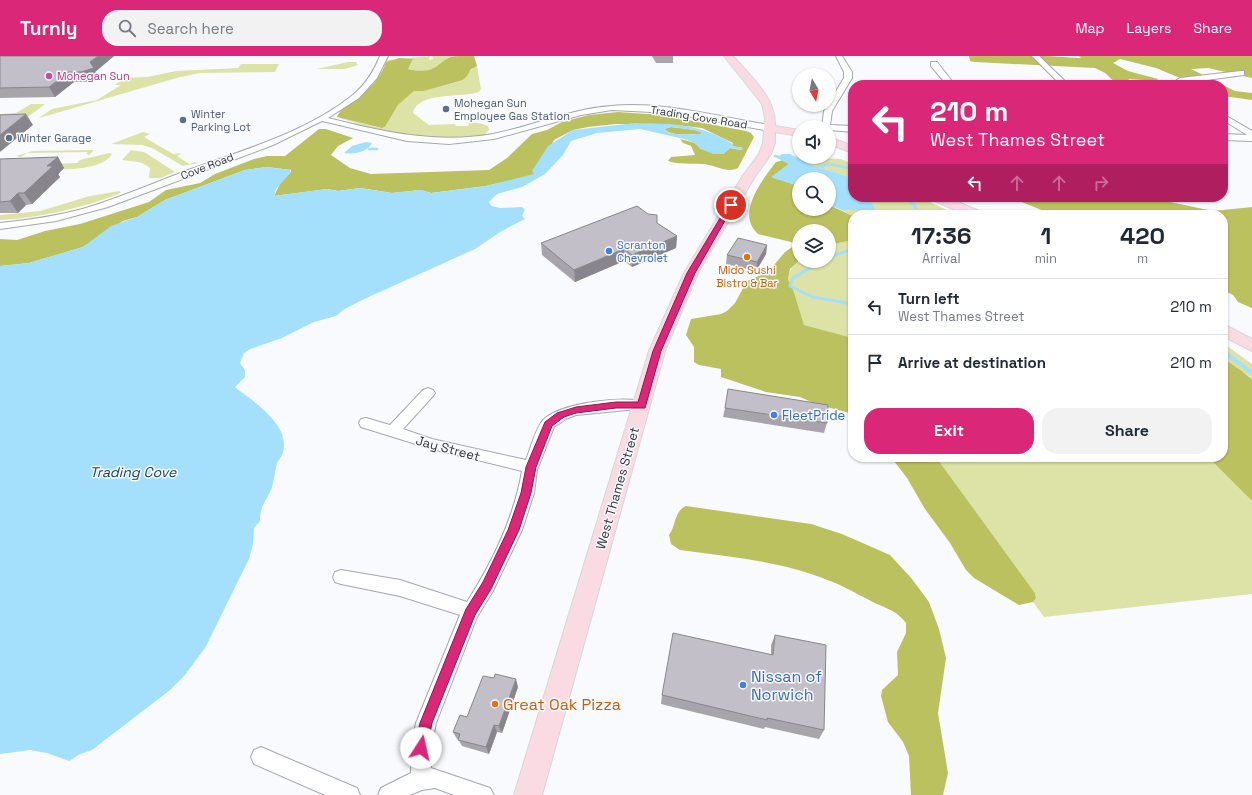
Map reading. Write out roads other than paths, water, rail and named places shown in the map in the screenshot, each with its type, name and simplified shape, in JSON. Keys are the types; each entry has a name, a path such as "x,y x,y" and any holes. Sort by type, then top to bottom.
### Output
{"main road":[{"path":"728,56 767,104 770,118 770,128 792,132"},
{"name":"West Thames Street","path":"528,795 657,351 691,273 748,176 765,154 769,143 770,128"},
{"path":"836,143 848,148"},
{"path":"948,202 965,210"},
{"path":"1228,332 1252,346"}],"street":[{"name":"Cove Road","path":"0,226 44,220 94,208 275,140 322,119 345,104 365,88 379,71 384,56"},
{"path":"827,120 828,111 848,78 848,72 839,56"},
{"path":"1035,56 1060,80"},
{"path":"934,64 948,80"},
{"path":"1180,80 1240,73"},
{"name":"Trading Cove Road","path":"322,119 404,139 431,141 460,141 495,136 570,114 624,108 673,111 770,128"},
{"path":"1228,119 1252,136"},
{"path":"836,128 848,129"},
{"path":"1228,136 1252,136"},
{"path":"392,432 428,393"},
{"path":"421,779 421,748 426,723 471,611 487,586 514,530 526,493 531,467 548,424 561,415 589,408 642,405"},
{"name":"Jay Street","path":"366,423 432,444 531,467"},
{"path":"341,577 400,588 471,611"},
{"path":"261,757 350,795"},
{"path":"388,795 421,779 435,778 483,795"}],"water":[{"name":"Trading Cove","path":"635,123 686,126 709,132 733,144 732,146 743,148 741,150 730,148 723,154 713,154 701,149 695,143 684,139 640,129 597,133 571,141 563,155 545,174 522,187 497,194 489,202 491,206 500,208 522,207 525,209 522,216 525,219 500,232 475,249 362,300 343,310 336,316 314,322 282,338 250,349 244,353 240,363 245,370 245,377 235,387 257,404 274,420 282,433 284,447 282,456 277,463 272,487 262,506 260,521 254,528 253,544 249,559 205,648 184,676 170,690 92,750 80,754 69,761 47,753 30,750 0,754 0,266 29,263 83,247 111,226 137,217 165,200 245,170 266,167 290,170 291,172 276,189 274,196 327,189 338,191 360,188 392,193 421,190 431,193 486,186 534,174 532,171 548,146 573,130","holes":["671,127 695,130 703,133 686,135 676,134 667,132 664,129"]},
{"path":"366,142 372,143 361,152 344,153 352,146"},
{"path":"782,154 790,154 792,155 792,164 810,164 834,172 792,172 792,184 773,178 772,176 789,164 777,158"},
{"path":"836,173 848,176 848,202 871,202 876,209 844,211 836,208"}],"waterway":[{"path":"369,149 377,149"},
{"path":"775,156 783,158"},
{"path":"815,169 829,164 848,168"},
{"path":"911,202 916,210"},
{"path":"836,255 848,251"},
{"path":"809,268 793,278 790,286 812,297 848,303"},
{"path":"1228,355 1252,373"}],"place":[{"name":"Mohegan Sun","path":"49,76"},
{"name":"Mohegan Sun Employee Gas Station","path":"446,109"},
{"name":"Winter Parking Lot","path":"183,120"},
{"name":"Winter Garage","path":"9,138"},
{"name":"Scranton Chevrolet","path":"609,251"},
{"name":"Mido Sushi Bistro & Bar","path":"747,257"},
{"name":"FleetPride","path":"774,415"},
{"name":"Nissan of Norwich","path":"743,685"},
{"name":"Great Oak Pizza","path":"495,704"}]}
